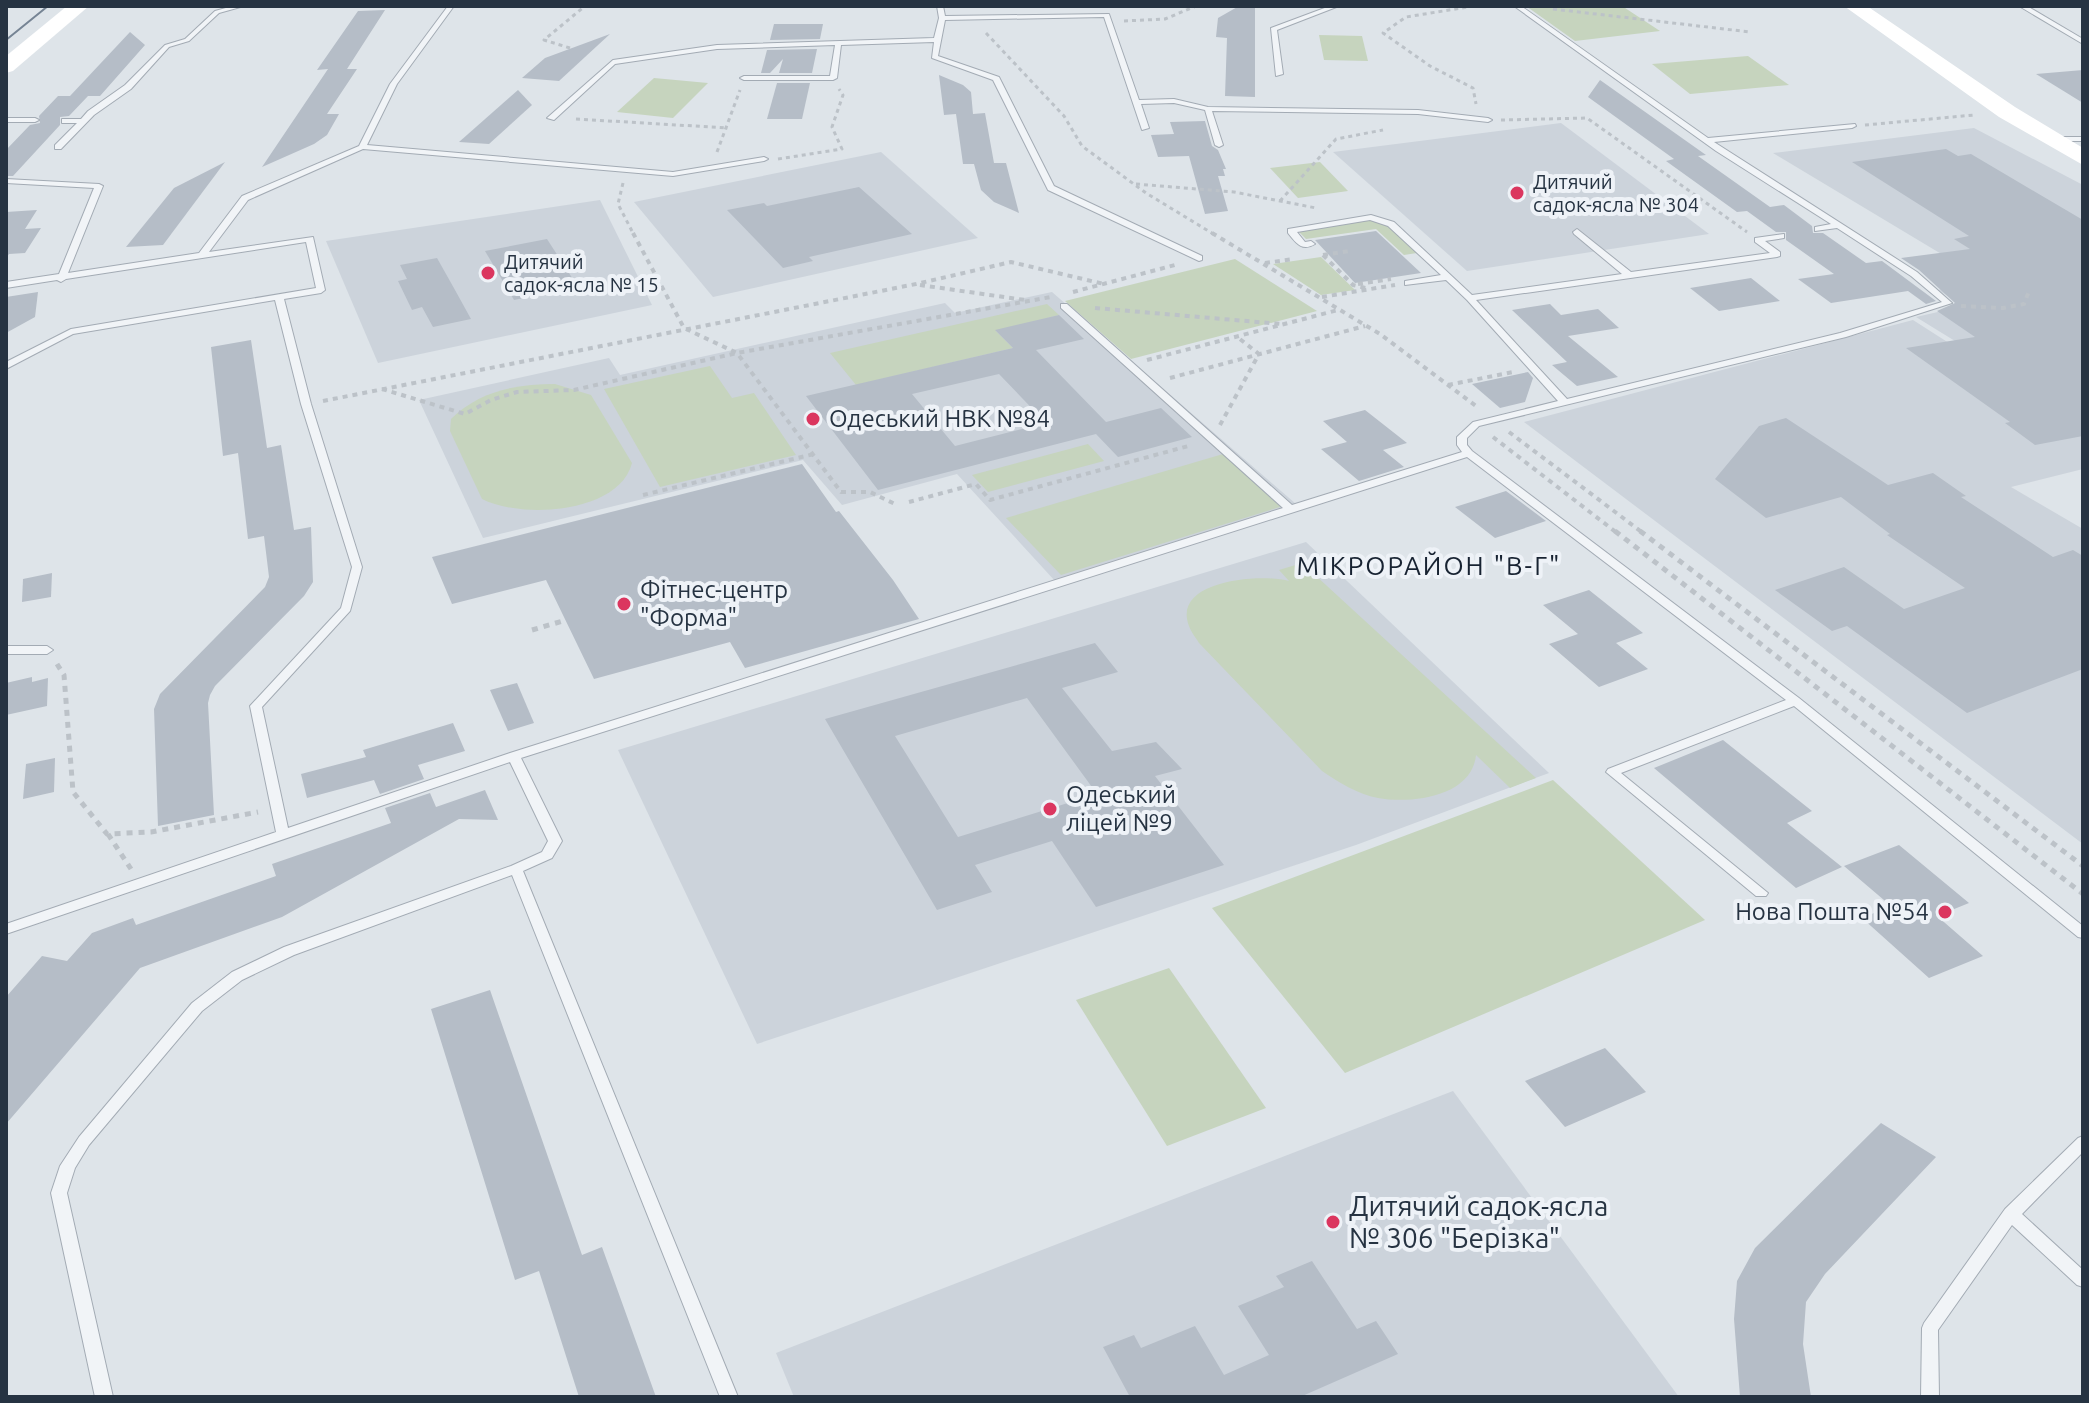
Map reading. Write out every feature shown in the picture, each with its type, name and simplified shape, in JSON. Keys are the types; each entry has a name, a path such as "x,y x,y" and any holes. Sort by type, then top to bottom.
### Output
{"main road":[{"path":"6,67 79,6"},
{"path":"1854,6 2050,139 2083,158"}],"lane":[{"path":"58,147 84,121 128,87 167,46 187,40 217,12 241,6"},
{"path":"362,147 394,84 451,6"},
{"path":"940,6 942,18 934,57 996,79 1051,188 1199,258"},
{"path":"989,15 1033,6"},
{"path":"1279,74 1273,29 1336,6"},
{"path":"1517,6 1708,140 1914,274 1948,303"},
{"path":"2022,6 2083,42"},
{"path":"942,18 1107,15 1145,128"},
{"path":"551,118 613,62 717,47 937,40"},
{"path":"744,78 833,78 838,45"},
{"path":"1136,102 1174,101 1208,109 1418,112 1488,120"},
{"path":"1208,109 1219,145"},
{"path":"6,120 35,120"},
{"path":"65,121 84,121"},
{"path":"1708,140 1852,126"},
{"path":"2050,139 2083,139"},
{"path":"202,255 245,198 362,147 673,174 764,159"},
{"path":"6,181 99,186 61,279"},
{"path":"1311,244 1303,245 1291,231 1371,217 1391,224 1470,298 1564,402"},
{"path":"1818,229 1840,225"},
{"path":"1577,232 1629,275"},
{"path":"1758,240 1781,236"},
{"path":"6,285 310,239 321,290 71,332 6,366"},
{"path":"1470,298 1777,254 1758,240"},
{"path":"1404,281 1447,277"},
{"path":"279,297 306,404 357,567 346,609 256,706 283,833"},
{"path":"1948,303 1843,335 1476,424 1462,437 1462,445 1468,453 1795,701 2083,933"},
{"path":"1064,306 1291,510"},
{"path":"6,929 514,756 1468,453"},
{"path":"6,650 47,650"},
{"path":"1761,893 1612,772 1795,701"},
{"path":"104,1397 59,1193 68,1166 84,1141 197,1007 237,976 289,951 547,855 555,841 514,756"},
{"path":"516,869 729,1397"},
{"path":"1930,1397 1930,1328 2011,1214 2083,1142"},
{"path":"2011,1214 2083,1280"}],"path":[{"path":"570,48 544,40 585,6"},
{"path":"1552,9 1750,32"},
{"path":"978,16 981,27 1064,116 1082,146 1134,184 1366,325 2083,866"},
{"path":"704,169 722,144 744,78"},
{"path":"764,159 788,159 842,149 832,127 843,95 833,78"},
{"path":"551,118 728,128"},
{"path":"1488,120 1587,118 1758,240"},
{"path":"1852,126 1938,118"},
{"path":"625,170 618,204 684,328 737,353 841,492 870,492 897,505"},
{"path":"1134,184 1234,192 1322,210"},
{"path":"1323,255 1353,285 1371,289"},
{"path":"382,389 465,414 506,392 550,387 574,390 737,353 1032,301 1199,258"},
{"path":"306,404 916,284 1011,262 1105,284"},
{"path":"1321,297 1404,281"},
{"path":"1353,285 1404,281"},
{"path":"916,284 1064,306 1281,324"},
{"path":"1948,303 1970,308 2003,308 2024,304 2029,291"},
{"path":"1128,365 1339,309"},
{"path":"1149,384 1366,325"},
{"path":"1236,336 1259,354"},
{"path":"909,502 976,484 990,500 1213,439 1259,354"},
{"path":"1447,385 1534,368"},
{"path":"1476,424 2083,894"},
{"path":"643,495 814,454"},
{"path":"532,630 566,620"},
{"path":"47,650 64,675 73,792 107,834 139,883"},
{"path":"107,834 151,832 277,808"}],"shaded area":[{"name":"Дитячий садок-ясла № 304","path":"1561,123 1709,234 1467,271 1333,152"},
{"path":"1974,128 2083,185 2083,420 1916,317 1964,306 1938,290 1983,279 1773,153"},
{"path":"881,152 978,238 713,297 634,202"},
{"name":"Дитячий садок-ясла № 15","path":"600,200 652,305 378,363 326,241"},
{"name":"Одеський НВК №84","path":"1052,292 1296,504 1055,581 957,474 842,505 803,460 483,538 419,400 609,358 620,375 945,303 955,313"},
{"path":"1913,320 2083,429 2083,469 2011,487 2083,529 2083,844 1524,422"},
{"name":"Одеський ліцей №9","path":"1306,542 1549,773 1356,845 757,1044 618,750"},
{"name":"Дитячий садок-ясла № 306 \"Берізка\"","path":"1453,1091 1679,1397 794,1397 776,1353"}],"green space":[{"path":"1526,6 1622,6 1660,31 1575,41"},
{"path":"1319,35 1362,36 1368,61 1324,60"},
{"path":"1748,56 1789,85 1690,94 1652,64"},
{"path":"654,78 708,83 673,118 617,112"},
{"path":"1320,162 1348,191 1298,198 1270,168"},
{"path":"1369,220 1390,227 1417,253 1404,255 1376,229 1306,239 1298,231"},
{"path":"1321,257 1355,290 1321,295 1273,264"},
{"path":"1235,259 1317,311 1131,359 1065,301"},
{"path":"1047,304 1059,315 996,331 1013,348 856,385 830,353"},
{"path":"710,366 732,398 754,393 796,455 660,487 604,389"},
{"path":"555,384 591,395 632,463 623,480 608,493 566,508 520,509 482,499 450,431 451,419 474,402 499,391"},
{"path":"1088,444 1104,461 988,492 972,475"},
{"path":"1223,454 1283,506 1061,575 1006,518"},
{"path":"1302,563 1536,778 1510,788 1476,755 1472,769 1452,789 1422,798 1392,800 1356,791 1322,771 1199,643 1189,626 1187,611 1193,598 1205,589 1222,583 1259,578 1289,581 1279,570"},
{"path":"1553,780 1705,920 1345,1073 1212,908"},
{"path":"1169,968 1266,1108 1167,1146 1076,1000"}],"building":[{"path":"1239,6 1255,6 1255,97 1225,96 1227,38 1216,37 1218,18"},
{"path":"385,10 347,69 357,69 327,114 339,114 327,135 262,167 328,69 317,70 358,11"},
{"path":"774,24 823,24 820,39 770,40"},
{"path":"130,32 145,45 100,96 88,96 69,116 60,117 60,125 13,176 6,176 6,150 30,125 40,123 39,116 58,96 70,96"},
{"path":"610,34 559,81 522,78 545,58"},
{"path":"817,49 812,73 779,73 783,59 770,73 761,73 767,50"},
{"path":"2083,70 2083,103 2036,74"},
{"path":"939,75 963,85 971,92 973,114 985,113 994,163 1006,163 1019,213 994,202 981,190 974,164 963,164 956,114 944,115"},
{"path":"1600,80 1706,155 1698,156 1770,207 1784,205 1812,226 1813,233 1823,233 1866,263 1882,261 1936,301 1926,304 1908,291 1831,303 1798,279 1834,274 1786,240 1786,232 1776,232 1747,211 1737,212 1666,161 1674,159 1588,97"},
{"path":"777,83 810,83 802,119 767,119"},
{"path":"518,90 532,105 489,144 459,142"},
{"path":"1205,121 1212,146 1218,150 1226,169 1223,169 1225,176 1218,176 1228,211 1205,214 1189,156 1158,157 1151,135 1174,134 1170,122"},
{"path":"1946,149 1958,156 1971,154 2083,220 2083,436 2035,445 2005,423 2010,422 1906,348 1975,337 1937,311 1955,303 1901,258 1970,249 1954,239 1969,236 1852,162"},
{"path":"225,162 163,245 126,247 174,188"},
{"path":"859,187 912,234 809,257 813,261 783,268 727,210 764,203 767,206"},
{"path":"37,210 25,229 41,228 25,253 9,254 6,258 6,212"},
{"path":"1376,231 1421,273 1355,283 1315,240"},
{"path":"547,239 578,287 514,300 485,251"},
{"path":"437,258 471,319 433,327 422,307 412,310 398,281 407,279 400,265"},
{"path":"1751,278 1780,301 1719,311 1690,288"},
{"path":"38,292 35,317 6,333 6,297"},
{"path":"1550,304 1561,315 1598,309 1619,328 1568,336 1618,377 1577,386 1552,365 1567,362 1512,310"},
{"path":"1059,315 1084,339 1036,350 1106,422 1161,408 1192,437 1118,457 1096,434 878,490 806,396 1013,348 995,330","holes":["999,374 1046,423 955,446 912,394"]},
{"path":"251,340 267,448 281,445 294,530 311,527 313,582 304,596 215,686 210,695 214,815 158,826 154,709 160,694 265,587 269,577 264,536 248,539 238,453 223,456 211,347"},
{"path":"1528,372 1533,378 1525,402 1500,408 1472,384"},
{"path":"1365,410 1407,443 1383,450 1404,467 1359,481 1321,449 1347,442 1323,421"},
{"path":"1786,418 1888,485 1933,473 1966,496 1961,497 2053,557 2073,550 2083,556 2083,669 1967,713 1847,626 1832,631 1775,590 1844,567 1904,609 1965,588 1887,535 1890,534 1841,497 1766,518 1715,479 1759,426"},
{"path":"802,464 836,512 839,511 893,580 919,619 745,668 730,642 594,679 546,580 452,604 432,557"},
{"path":"1506,491 1546,521 1495,538 1455,507"},
{"path":"52,573 51,597 22,602 23,579"},
{"path":"1589,590 1643,633 1616,643 1648,669 1599,687 1549,644 1578,634 1543,605"},
{"path":"1095,643 1118,672 1062,688 1112,751 1156,742 1182,769 1155,776 1224,865 1096,907 1052,841 975,865 992,892 937,910 825,719","holes":["1027,698 1097,794 958,837 895,736"]},
{"path":"32,677 32,682 48,678 47,706 6,715 6,683"},
{"path":"517,683 534,723 508,731 490,690"},
{"path":"453,723 465,751 418,765 424,779 380,794 374,780 307,798 301,774 366,757 363,750"},
{"path":"1723,740 1812,811 1787,823 1842,867 1796,888 1654,768"},
{"path":"55,758 54,792 23,799 26,764"},
{"path":"485,790 498,820 459,819 282,917 140,968 6,1124 6,997 42,956 67,961 92,933 133,918 136,925 276,876 272,864 391,823 385,808 430,793 436,807"},
{"path":"1899,845 1969,903 1937,916 1983,956 1929,978 1862,918 1891,906 1844,866"},
{"path":"490,990 582,1255 602,1247 656,1397 579,1397 539,1271 515,1280 431,1009"},
{"path":"1605,1048 1646,1092 1565,1127 1525,1081"},
{"path":"1881,1123 1936,1157 1825,1274 1806,1302 1803,1344 1811,1397 1740,1397 1734,1319 1737,1281 1755,1248"},
{"path":"1312,1261 1357,1329 1376,1321 1398,1354 1300,1397 1130,1397 1103,1347 1134,1335 1141,1348 1195,1326 1224,1375 1269,1355 1238,1306 1284,1287 1276,1276"}],"tram line":[{"path":"6,40 48,6"}],"place":[{"name":"Дитячий садок-ясла № 304","path":"1517,193"},
{"name":"Дитячий садок-ясла № 15","path":"488,273"},
{"name":"Одеський НВК №84","path":"813,419"},
{"name":"Фітнес-центр \"Форма\"","path":"624,604"},
{"name":"Одеський ліцей №9","path":"1050,809"},
{"name":"Нова Пошта №54","path":"1945,912"},
{"name":"Дитячий садок-ясла № 306 \"Берізка\"","path":"1333,1222"}],"district":[{"name":"МІКРОРАЙОН \"В-Г\"","path":"1429,566"}]}
